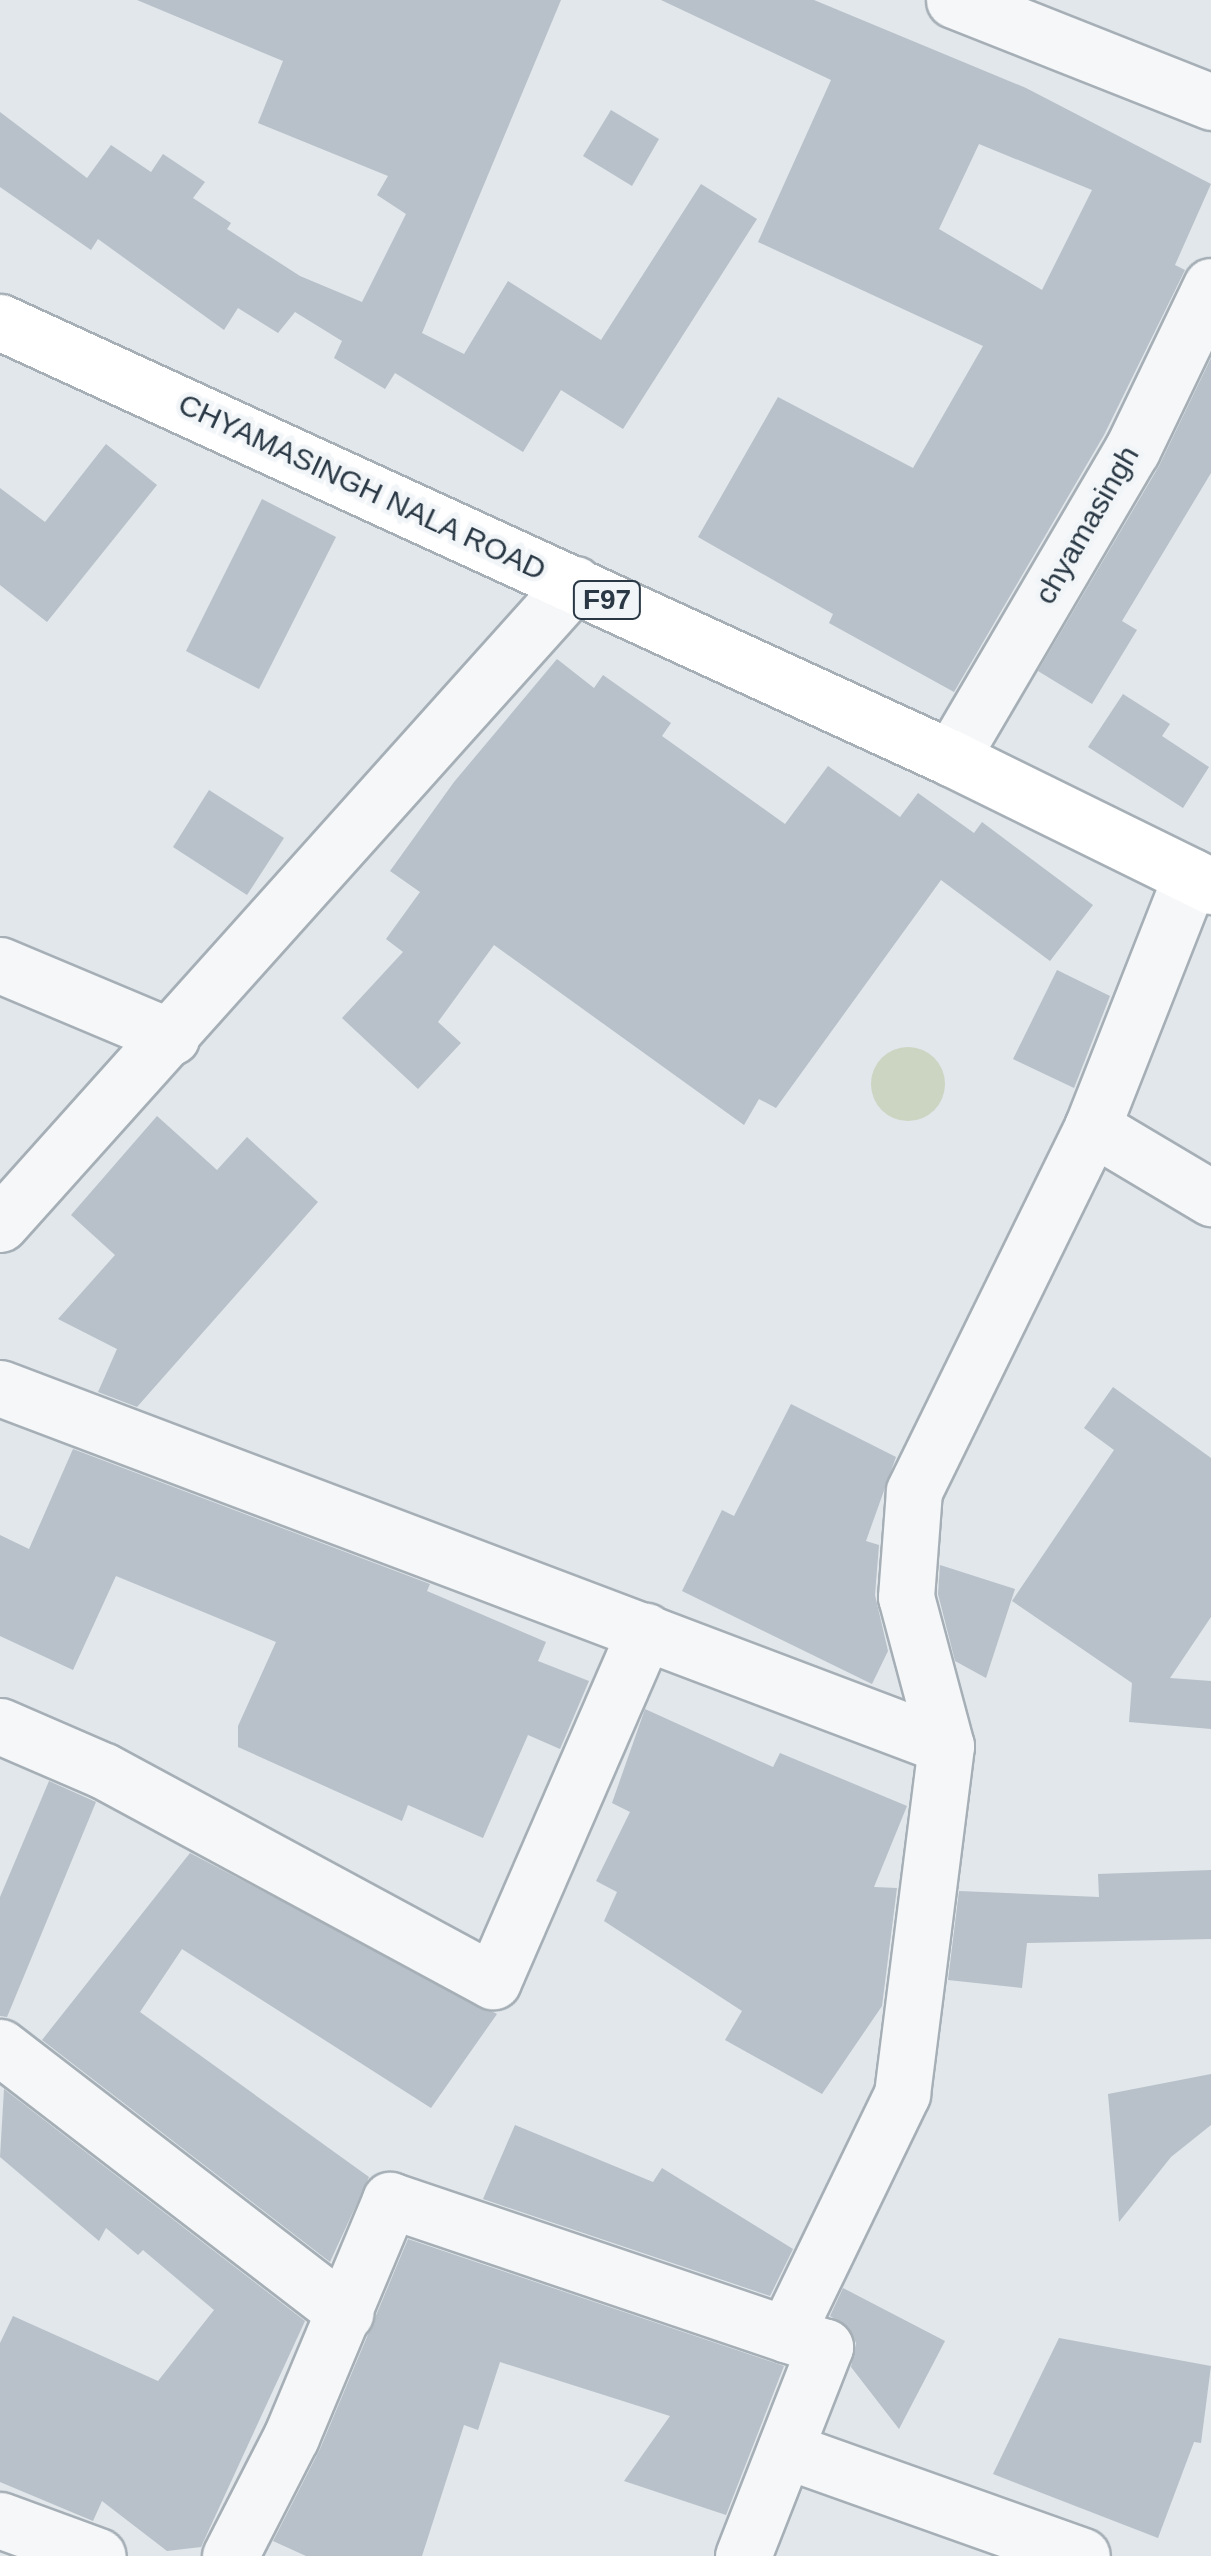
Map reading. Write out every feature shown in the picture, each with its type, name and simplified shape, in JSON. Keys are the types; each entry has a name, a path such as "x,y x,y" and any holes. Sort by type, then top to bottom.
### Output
{"main road":[{"name":"CHYAMASINGH NALA ROAD","path":"0,322 951,758 1201,881"}],"street":[{"path":"954,0 1211,102"},
{"name":"chyamasingh","path":"951,758 1132,450 1211,286"},
{"path":"0,1224 574,584"},
{"path":"786,2334 902,2094 946,1746 906,1597 914,1492 1092,1127 1201,881"},
{"path":"0,965 171,1037"},
{"path":"1092,1127 1211,1198"},
{"path":"0,1388 946,1746"},
{"path":"0,1726 104,1772 493,1981 644,1631"},
{"path":"0,2048 346,2313"},
{"path":"230,2556 346,2313 390,2200 824,2347 743,2556"},
{"path":"785,2450 1082,2556"},
{"path":"0,2520 98,2556"}],"green space":[{"path":"908,1047 934,1058 945,1084 934,1110 908,1121 882,1110 871,1084 882,1058"}],"building":[{"path":"137,0 561,0 422,333 464,354 508,281 601,340 701,184 757,219 623,429 561,390 523,452 395,373 385,389 334,358 342,341 295,312 278,333 238,308 224,330 98,239 91,250 0,187 0,112 87,178 111,145 151,172 163,154 205,182 193,198 231,223 227,229 300,276 362,302 406,214 377,195 388,176 258,123 283,61"},
{"path":"661,0 814,0 1026,88 1211,184 1175,265 1185,270 1104,435 954,692 829,623 833,614 698,537 778,397 913,468 983,346 758,242 831,80","holes":["979,144 1092,190 1042,290 939,229"]},
{"path":"611,110 659,139 632,186 583,156"},
{"path":"1211,358 1211,473 1122,621 1137,630 1092,704 1038,671 1159,466"},
{"path":"106,444 157,485 47,622 0,585 0,488 45,522"},
{"path":"262,499 336,537 259,689 186,651"},
{"path":"557,659 594,688 603,675 671,723 662,736 785,824 828,766 900,817 918,793 974,833 982,822 1093,905 1050,961 941,880 776,1108 759,1099 744,1125 494,945 438,1022 461,1043 418,1089 342,1018 403,952 386,939 420,892 390,871 454,782"},
{"path":"1123,694 1170,724 1162,736 1209,767 1183,808 1088,747"},
{"path":"209,790 284,838 247,895 173,847"},
{"path":"1057,970 1110,996 1074,1088 1013,1059"},
{"path":"157,1116 217,1170 247,1137 318,1202 137,1407 98,1392 117,1349 58,1319 115,1255 71,1215"},
{"path":"1113,1387 1211,1458 1211,1617 1170,1678 1211,1681 1211,1729 1129,1722 1132,1683 1012,1601 1114,1450 1084,1428"},
{"path":"791,1404 896,1457 866,1541 879,1545 875,1595 888,1651 872,1684 682,1591 722,1510 734,1516"},
{"path":"73,1449 430,1584 427,1591 546,1642 538,1661 589,1681 560,1749 528,1735 483,1838 408,1805 402,1821 238,1747 238,1726 276,1642 116,1576 73,1670 0,1636 0,1535 29,1549"},
{"path":"940,1565 1015,1589 986,1678 955,1661 938,1594"},
{"path":"645,1709 773,1767 780,1753 907,1806 874,1887 897,1888 882,2006 822,2094 725,2040 742,2011 604,1921 617,1892 596,1881 630,1812 612,1803"},
{"path":"49,1781 96,1802 7,2017 0,2016 0,1897"},
{"path":"190,1853 497,2014 431,2108 182,1949 140,2012 369,2177 330,2262 42,2040"},
{"path":"1211,1870 1211,1939 1027,1943 1022,1988 948,1980 959,1891 1099,1897 1098,1874"},
{"path":"1211,2074 1211,2125 1171,2157 1119,2222 1108,2094"},
{"path":"4,2089 305,2321 201,2547 167,2551 102,2501 93,2521 0,2482 0,2343 13,2316 158,2381 214,2310 143,2250 138,2255 106,2228 99,2241 0,2157"},
{"path":"515,2125 653,2182 662,2168 793,2249 770,2296 483,2199"},
{"path":"408,2239 784,2366 726,2515 624,2481 670,2416 500,2362 478,2430 464,2425 422,2556 306,2556 273,2541 320,2449"},
{"path":"843,2288 945,2341 899,2429 851,2367 856,2343 849,2328 830,2316"},
{"path":"1059,2338 1211,2366 1201,2443 1194,2442 1158,2538 993,2474"}]}
